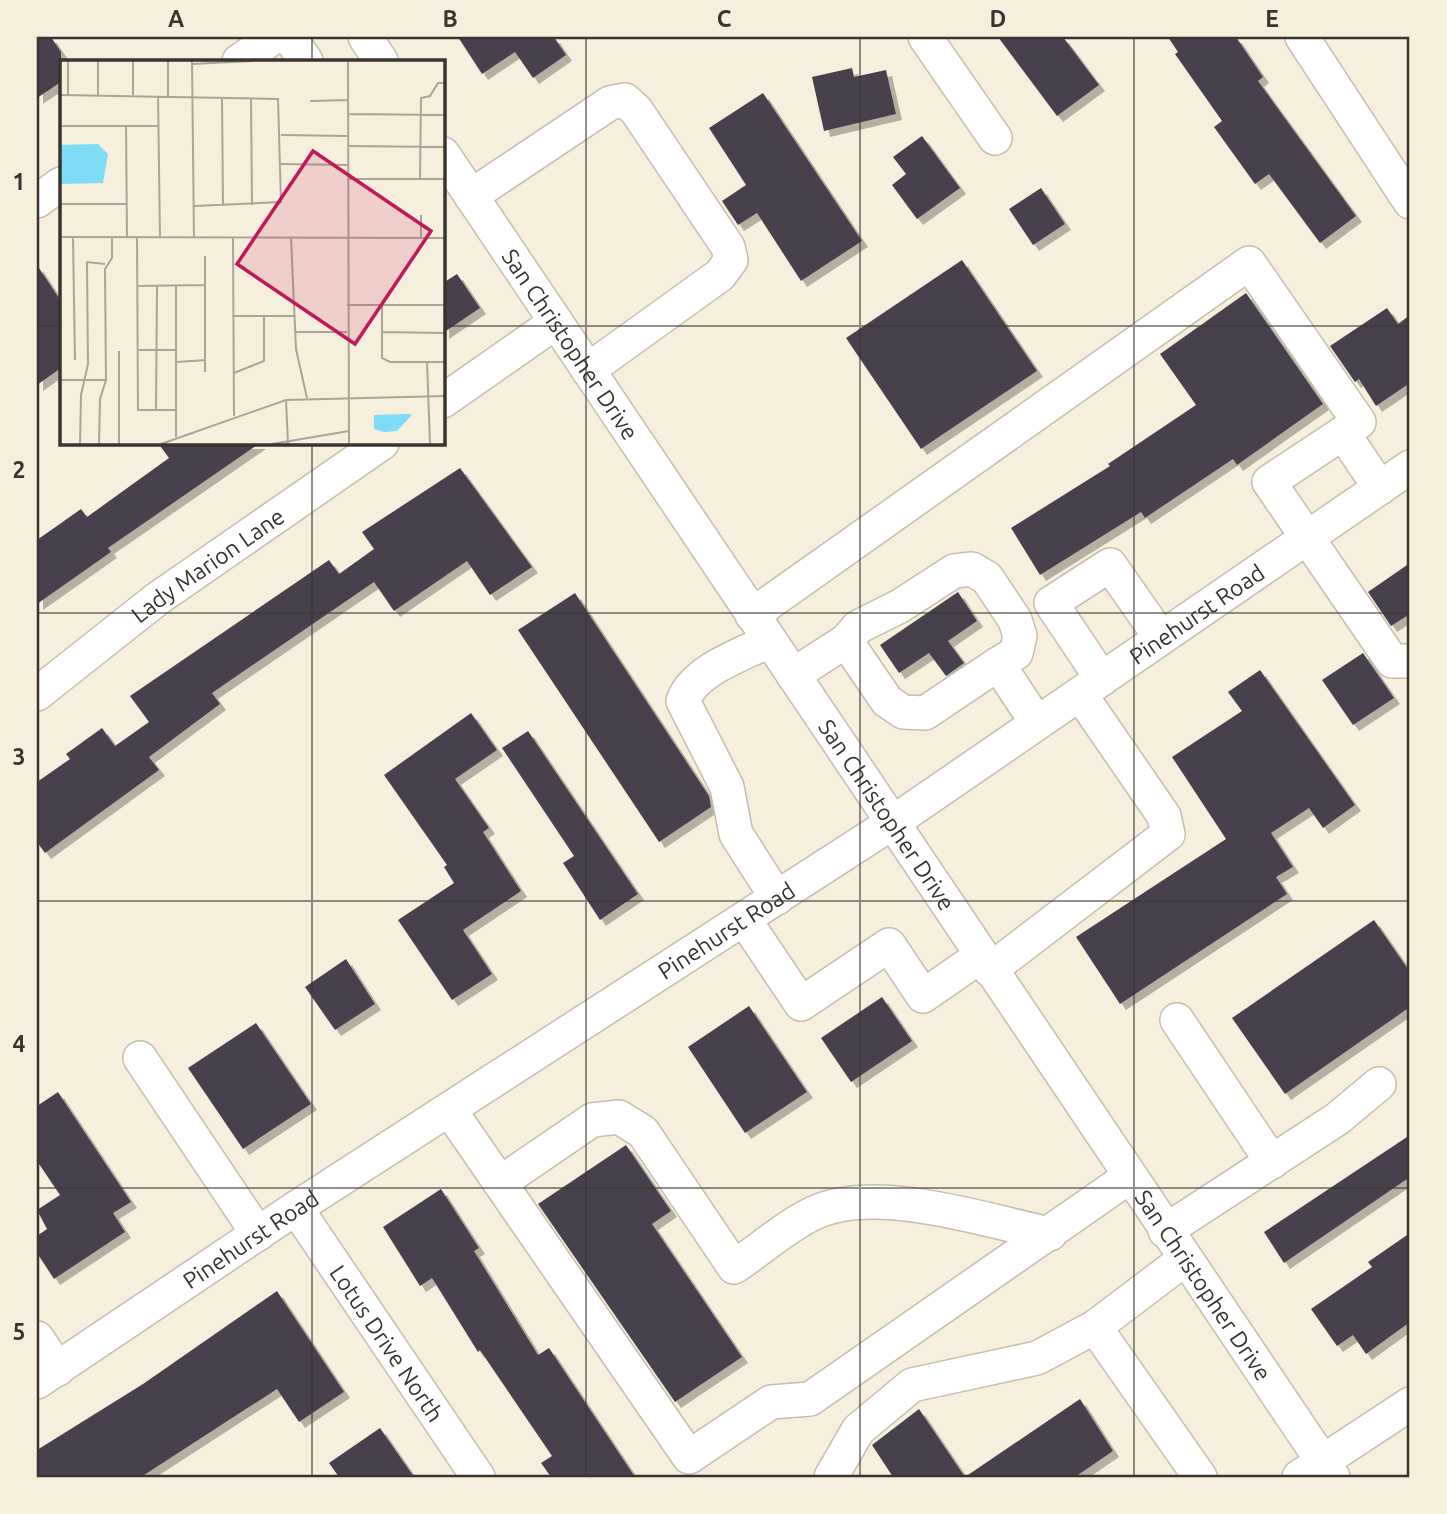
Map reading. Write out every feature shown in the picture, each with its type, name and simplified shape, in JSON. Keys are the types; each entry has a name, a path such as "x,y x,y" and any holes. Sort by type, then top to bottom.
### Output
{"street":[{"path":"240,60 274,37"},
{"path":"289,37 305,60"},
{"path":"365,37 380,60"},
{"path":"925,37 995,138"},
{"path":"1302,37 1410,202"},
{"path":"471,196 610,103 625,100 636,110 728,247 731,260 719,275 587,370"},
{"name":"San Christopher Drive","path":"444,156 1185,1259 1318,1472"},
{"path":"37,201 60,185"},
{"path":"776,898 736,834 727,787 683,701 687,688 761,628 1249,263 1351,427 1380,488"},
{"path":"444,400 556,322"},
{"path":"1351,427 1269,482 1306,540 1392,661 1410,661"},
{"name":"Lady Marion Lane","path":"37,694 157,599 381,444"},
{"name":"Pinehurst Road","path":"47,1375 296,1208 892,823 1410,468"},
{"path":"744,919 800,1004 889,945 923,996 986,963 1168,834 1164,816 1091,686 1051,603 1110,565 1161,639"},
{"path":"793,675 846,641 858,627 900,606 954,570 972,569 987,578 1015,620 1020,636 1016,653 925,713 903,712 887,701 846,641"},
{"path":"998,664 1037,723"},
{"path":"1177,1020 1272,1162"},
{"path":"141,1058 258,1234"},
{"path":"1165,1231 1337,1119 1379,1084"},
{"path":"449,1109 689,1457 771,1402 810,1399 1129,1177"},
{"path":"500,1183 593,1120 619,1117 643,1132 734,1267 814,1213 851,1202 889,1200 1050,1234"},
{"name":"Lotus Drive North","path":"296,1208 478,1477"},
{"path":"831,1477 858,1430 912,1385 1037,1358 1095,1327 1185,1259"},
{"path":"1095,1327 1200,1477"},
{"path":"37,1338 47,1375"},
{"path":"1318,1472 1410,1404"}],"building":[{"path":"37,37 51,37 61,52 60,83 37,98"},
{"path":"458,37 554,37 566,55 533,78 515,52 482,74"},
{"path":"998,37 1063,37 1099,85 1057,116"},
{"path":"1168,37 1236,37 1263,77 1258,81 1356,216 1320,243 1269,174 1255,184 1214,127 1222,121 1175,54 1178,52"},
{"path":"852,68 854,77 886,70 896,114 824,131 812,77"},
{"path":"763,93 862,241 801,281 757,213 738,225 722,201 746,185 709,128"},
{"path":"922,136 960,188 917,219 892,185 906,174 893,157"},
{"path":"1041,188 1065,224 1033,245 1009,209"},
{"path":"962,260 1037,371 921,449 846,338"},
{"path":"37,265 60,300 60,369 37,385"},
{"path":"457,274 480,308 444,332 444,282"},
{"path":"1246,293 1323,404 1237,465 1233,459 1145,518 1141,512 1040,575 1011,528 1110,466 1108,464 1196,405 1160,354"},
{"path":"1387,308 1398,324 1410,315 1410,383 1376,406 1359,379 1355,382 1330,346"},
{"path":"159,444 259,444 108,548 111,552 37,604 37,540 81,509 87,517 169,458"},
{"path":"460,468 532,567 490,595 467,561 394,611 374,582 212,693 220,704 149,757 159,770 45,853 37,842 37,782 70,759 66,754 102,728 115,746 149,722 130,696 329,560 339,574 374,549 362,532"},
{"path":"1410,563 1410,614 1391,626 1368,592"},
{"path":"958,592 977,621 948,641 964,663 946,676 929,653 899,673 880,645"},
{"path":"575,593 709,796 711,807 659,842 518,630"},
{"path":"1363,653 1394,698 1353,725 1322,680"},
{"path":"1260,670 1355,805 1323,828 1309,808 1271,833 1293,867 1276,877 1287,894 1120,1004 1076,937 1226,839 1172,757 1242,711 1228,692"},
{"path":"471,713 497,750 455,779 489,828 483,832 521,891 463,930 492,974 452,1000 398,920 454,883 444,867 447,865 384,775"},
{"path":"528,731 638,894 600,920 563,863 574,856 502,748"},
{"path":"1374,920 1410,972 1410,1007 1285,1094 1232,1018"},
{"path":"346,959 375,1004 335,1030 305,987"},
{"path":"882,997 912,1041 851,1082 821,1038"},
{"path":"749,1006 807,1092 745,1133 688,1047"},
{"path":"256,1023 311,1104 243,1149 188,1068"},
{"path":"58,1092 131,1202 113,1213 125,1232 54,1279 37,1253 37,1236 47,1229 37,1210 60,1195 37,1161 37,1106"},
{"path":"1410,1135 1410,1177 1284,1263 1264,1232"},
{"path":"626,1145 671,1211 652,1224 742,1357 675,1402 538,1204"},
{"path":"441,1189 479,1248 474,1251 538,1355 549,1348 635,1477 551,1477 541,1463 552,1456 480,1350 478,1352 432,1278 420,1286 383,1227"},
{"path":"1410,1233 1410,1322 1366,1354 1353,1335 1337,1346 1311,1309 1372,1267 1368,1262"},
{"path":"277,1291 344,1392 299,1422 277,1389 141,1477 37,1477 37,1450 143,1384"},
{"path":"1080,1399 1113,1451 1075,1477 965,1477"},
{"path":"919,1409 965,1477 893,1477 872,1445"},
{"path":"380,1428 414,1477 339,1477 329,1463"}]}
